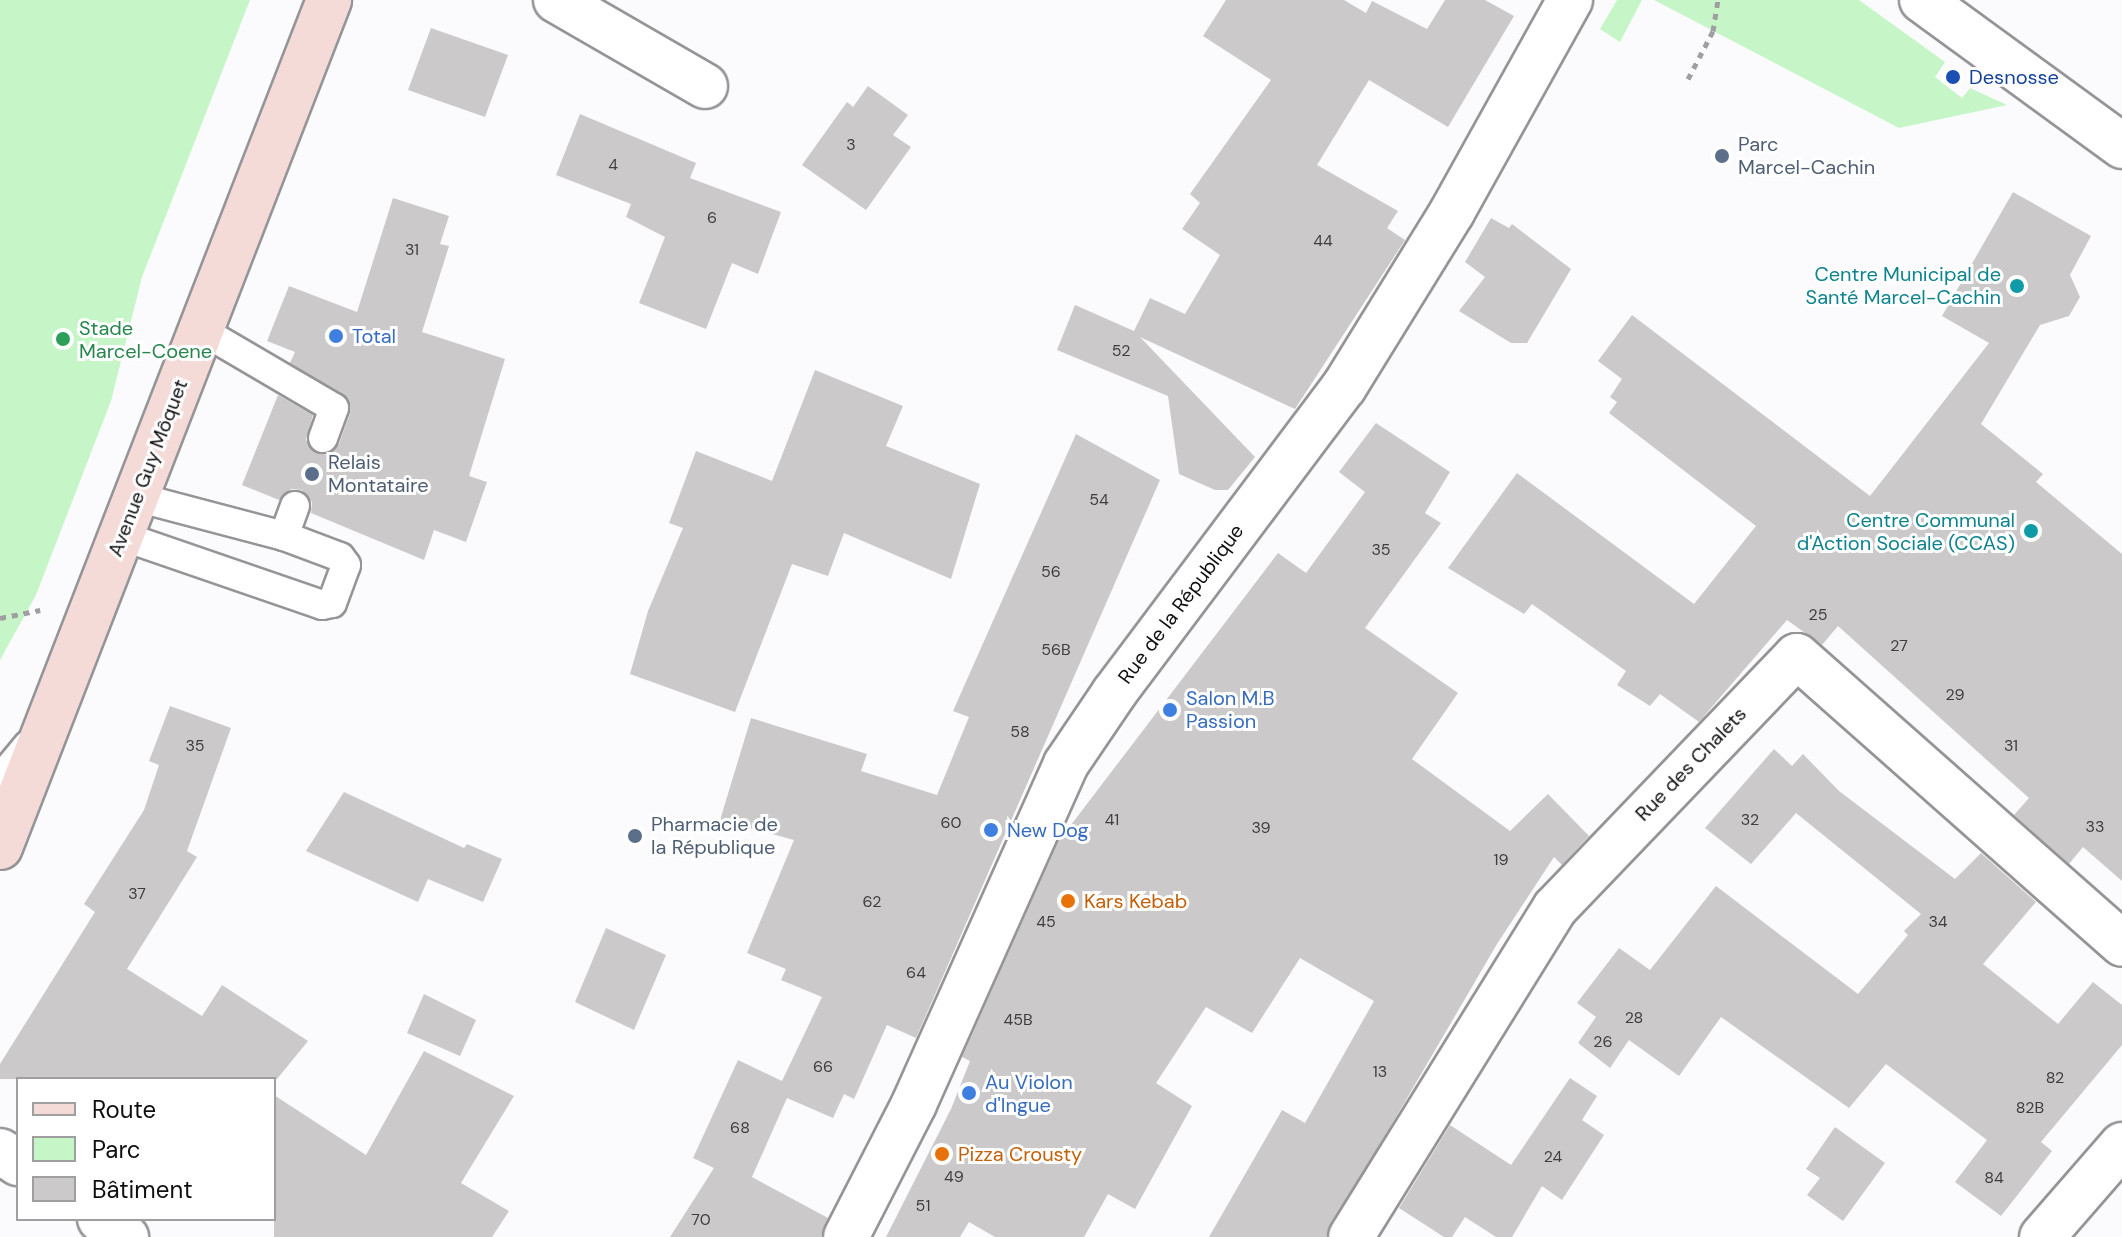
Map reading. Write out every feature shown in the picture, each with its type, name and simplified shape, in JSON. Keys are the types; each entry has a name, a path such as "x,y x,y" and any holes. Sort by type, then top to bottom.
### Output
{"main road":[{"name":"Avenue Guy Môquet","path":"0,847 329,0"}],"street":[{"path":"556,0 705,86"},
{"path":"1922,0 2122,146"},
{"name":"Rue de la République","path":"846,1237 914,1104 1066,764 1114,693 1344,387 1452,212 1559,4"},
{"name":"Rue des Chalets","path":"1351,1237 1555,908 1797,656 2122,944"},
{"path":"2042,1237 2122,1145"},
{"path":"103,1221 126,1237"}],"lane":[{"path":"201,330 334,408 323,438"},
{"path":"284,536 295,506"},
{"path":"129,517 284,536 340,557 346,565 332,603 322,605 129,517"},
{"path":"0,779 49,720"}],"path":[{"path":"1688,79 1713,31 1718,0"}],"green space":[{"name":"Stade Marcel-Coene","path":"0,0 250,0 142,277 111,401 36,595 0,660"},
{"path":"1617,0 1642,0 1620,42 1600,29"},
{"path":"1654,0 1859,0 1945,62 1935,77 1962,98 1970,88 2007,105 1899,128"}],"building":[{"path":"1226,0 1344,0 1366,13 1372,1 1427,29 1445,0 1485,0 1514,16 1448,127 1369,80 1317,165 1398,211 1387,228 1405,240 1295,409 1140,337 1255,457 1228,490 1215,490 1179,474 1168,396 1057,350 1075,305 1134,331 1150,298 1185,314 1220,255 1182,229 1200,203 1190,194 1271,80 1203,36"},
{"path":"431,28 508,55 485,117 408,90"},
{"path":"868,86 908,115 893,135 911,147 866,210 802,165 847,102 853,107"},
{"path":"580,114 696,163 690,178 781,212 758,274 732,263 706,329 639,303 665,237 626,217 631,204 556,175"},
{"path":"2013,192 2091,236 2070,275 2080,297 2069,316 2040,325 1981,424 2043,474 2036,482 2122,554 2122,881 2083,847 2069,864 2014,815 2029,798 1838,626 1822,645 1787,620 1699,722 1660,694 1650,706 1617,685 1626,671 1532,604 1524,614 1448,568 1517,473 1694,604 1756,526 1609,413 1617,402 1610,397 1622,379 1598,361 1632,315 1870,496 1989,343 1942,316"},
{"path":"393,198 449,216 440,244 449,246 422,332 505,359 469,476 487,482 466,542 434,530 424,560 311,513 312,502 302,490 291,489 279,500 242,485 278,395 313,415 306,440 311,449 327,455 339,444 350,413 348,398 290,363 295,352 267,341 289,286 357,312"},
{"path":"1491,218 1509,228 1512,224 1571,269 1527,343 1511,343 1459,311 1485,277 1465,262"},
{"path":"815,370 903,406 886,446 980,484 951,579 844,533 828,576 792,564 735,712 630,674 648,611 683,528 669,523 696,451 772,481"},
{"path":"1376,423 1450,472 1425,513 1441,523 1365,628 1458,693 1412,759 1510,831 1548,794 1589,836 1562,865 1554,857 1497,944 1326,1237 1209,1237 1282,1110 1305,1123 1374,1001 1300,958 1252,1033 1206,1007 1156,1083 1192,1106 1135,1209 1108,1194 1084,1237 995,1237 969,1222 960,1237 886,1237 951,1109 970,1061 962,1057 1058,842 1278,553 1306,573 1365,492 1339,472"},
{"path":"1076,434 1160,480 916,1038 887,1025 854,1099 844,1094 833,1118 787,1098 752,1177 828,1218 821,1237 670,1237 714,1168 693,1158 738,1060 782,1081 822,997 781,980 786,969 747,953 794,840 720,820 751,718 867,754 861,771 937,795 969,717 953,711"},
{"path":"170,706 231,728 187,851 197,857 127,969 202,1016 222,985 308,1041 277,1079 0,1079 0,1064 95,912 84,904 144,810 159,765 149,761"},
{"path":"1774,749 1792,766 1803,754 1839,791 1955,879 1981,853 2036,902 1983,964 2058,1024 2093,982 2122,1005 2122,1045 2041,1142 2052,1151 2001,1216 1955,1182 1987,1140 1886,1064 1849,1108 1721,1017 1679,1076 1629,1040 1610,1068 1578,1043 1596,1017 1577,1003 1619,948 1650,970 1716,886 1858,994 1908,935 1904,931 1921,914 1796,813 1751,864 1705,828"},
{"path":"344,792 464,848 467,844 502,859 483,902 428,879 418,902 306,851"},
{"path":"606,928 666,955 634,1030 575,1002"},
{"path":"424,994 476,1020 460,1056 407,1033"},
{"path":"424,1051 514,1096 461,1183 509,1211 492,1237 274,1237 276,1096 366,1155"},
{"path":"1570,1078 1597,1096 1582,1120 1604,1135 1562,1200 1542,1186 1512,1237 1496,1237 1465,1217 1452,1237 1444,1237 1399,1208 1450,1125 1511,1165"},
{"path":"1835,1127 1885,1163 1843,1221 1807,1195 1820,1178 1806,1169"}],"place":[{"name":"Desnosse","path":"1953,77"},
{"name":"Parc Marcel-Cachin","path":"1722,156"},
{"name":"Centre Municipal de Santé Marcel-Cachin","path":"2017,286"},
{"name":"Total","path":"336,336"},
{"name":"Stade Marcel-Coene","path":"63,339"},
{"name":"Relais Montataire","path":"312,474"},
{"name":"Centre Communal d'Action Sociale (CCAS)","path":"2031,531"},
{"name":"Salon M.B Passion","path":"1170,710"},
{"name":"New Dog","path":"991,830"},
{"name":"Pharmacie de la République","path":"635,836"},
{"name":"Kars Kebab","path":"1068,901"},
{"name":"Au Violon d'Ingue","path":"969,1093"},
{"name":"Pizza Crousty","path":"942,1154"}]}
